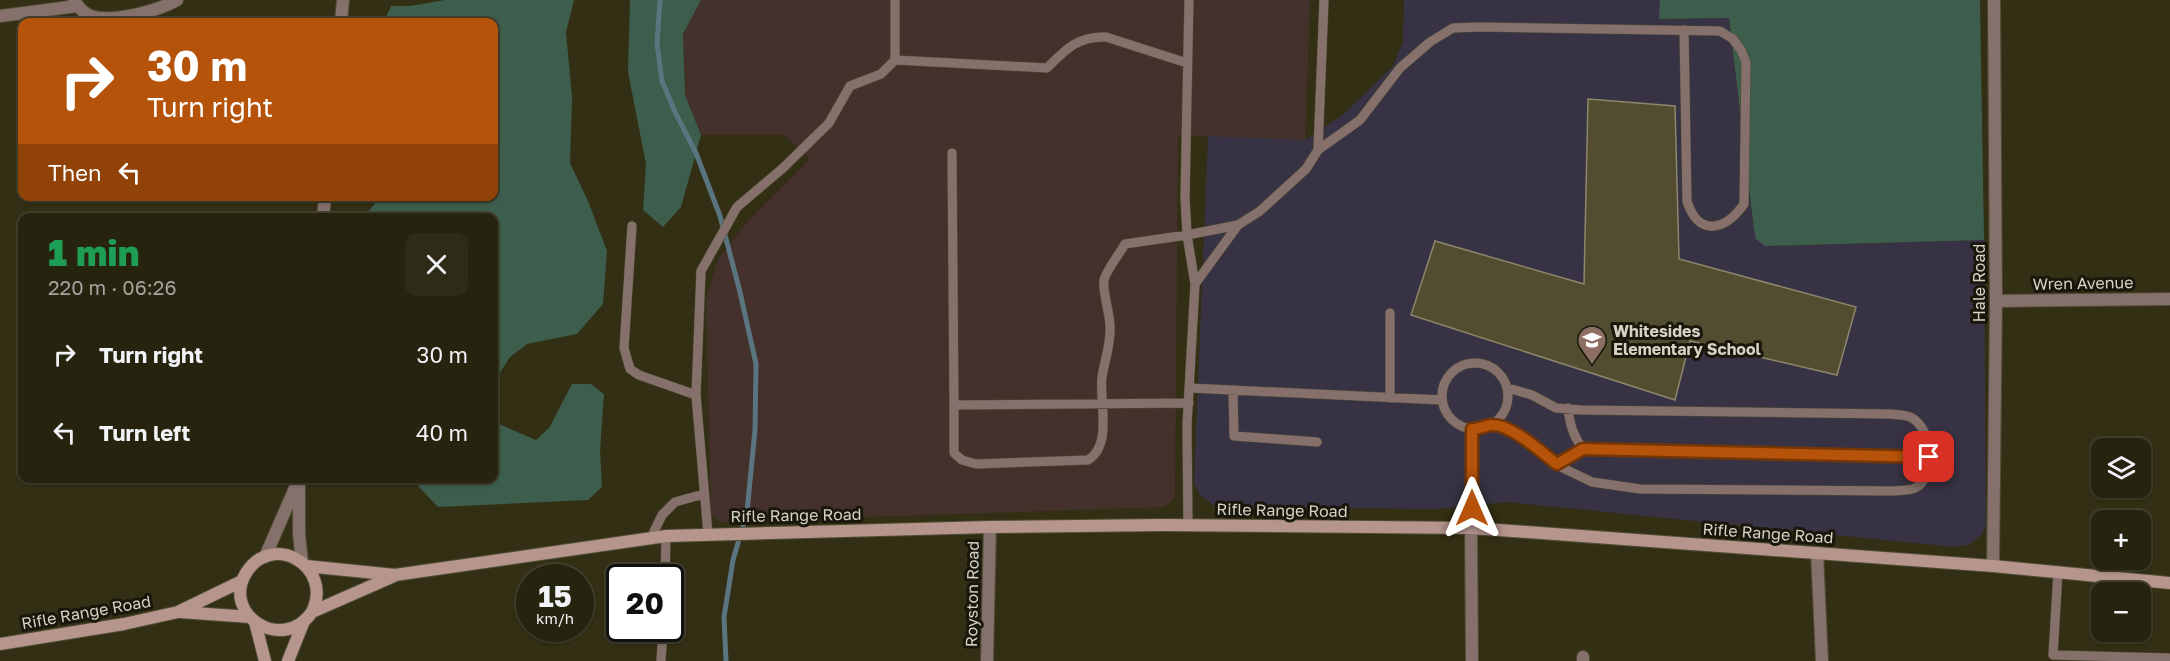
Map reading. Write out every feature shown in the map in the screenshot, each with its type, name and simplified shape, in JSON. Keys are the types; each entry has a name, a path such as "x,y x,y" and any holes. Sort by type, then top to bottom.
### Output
{"main road":[{"name":"Rifle Range Road","path":"304,564 395,575 666,536 990,527 1188,525 1472,528 1993,566 2170,583"},
{"path":"265,661 253,620 242,600 242,581 251,567 265,557 276,554 287,555 304,564 314,576 317,588 316,600 288,661"},
{"name":"Rifle Range Road","path":"308,616 395,575"},
{"name":"Rifle Range Road","path":"0,644 124,624 178,612 242,581"},
{"name":"Rifle Range Road","path":"178,612 253,620"},
{"path":"253,620 267,628 280,630 292,628 308,616"}],"street":[{"path":"0,16 76,3 92,16 106,18 147,13 177,0"},
{"path":"341,18 343,0"},
{"name":"Hale Road","path":"1993,566 1996,301 1994,0"},
{"name":"Wren Avenue","path":"1996,301 2170,298"},
{"path":"265,557 297,483"},
{"path":"299,483 299,534 304,564"},
{"name":"Royston Road","path":"987,661 990,527"},
{"path":"1472,528 1472,661"},
{"path":"1817,554 1822,661"}],"lane":[{"path":"708,534 696,395 701,271 737,207 783,168 829,123 850,86 881,74 895,60 895,0"},
{"path":"1188,525 1189,388 1195,284 1185,197 1189,0"},
{"path":"1318,150 1324,0"},
{"path":"952,153 954,453 962,460 976,464 1088,460 1094,456 1101,445 1102,378 1109,350 1110,325 1104,280 1125,244 1238,225 1260,211 1306,170 1318,150 1360,120 1400,68 1430,42 1453,28 1684,30 1720,31 1732,39 1742,50 1746,62 1744,204 1727,222 1716,226 1701,223 1691,214 1687,201 1684,30"},
{"path":"895,60 1047,68 1068,47 1092,37 1106,38 1187,63"},
{"path":"1195,284 1238,225"},
{"path":"632,226 624,348 630,369 639,375 696,395"},
{"path":"1390,313 1390,398"},
{"path":"1464,364 1487,365 1497,370 1508,388 1506,409 1492,425 1482,429 1462,426 1452,420 1445,411 1442,400 1442,389 1447,378 1464,364"},
{"path":"1189,388 1442,400"},
{"path":"1492,425 1511,430 1557,464 1592,482 1640,489 1892,491 1915,488 1923,482 1929,468 1930,447 1923,427 1911,417 1889,414 1556,408 1532,395 1508,388"},
{"path":"1233,390 1234,436 1317,442"},
{"path":"954,405 1189,403"},
{"path":"1568,408 1574,437 1583,449"},
{"path":"1472,429 1472,528"},
{"path":"1557,464 1583,449 1929,457"},
{"path":"651,538 662,516 675,502 704,494"},
{"path":"665,564 666,536"},
{"path":"2058,572 2053,658 2170,658"},
{"path":"660,661 662,642"}],"shaded area":[{"path":"701,0 1310,0 1305,140 1178,135 1175,496 1165,507 720,522 711,514 706,298 718,259 747,222 810,159 784,135 701,135 685,95 683,34"},
{"name":"Whitesides Elementary School","path":"1404,0 1660,0 1660,19 1729,18 1754,230 1766,246 1984,240 1986,528 1978,538 1969,545 1955,547 1507,502 1438,509 1216,507 1200,495 1194,483 1208,136 1305,140 1343,115 1393,66 1403,42"}],"green space":[{"path":"445,0 574,0 566,32 572,97 570,163 588,201 607,251 603,304 577,334 527,344 510,357 498,376 498,213 367,213 377,201 498,201 498,18 386,18 391,6 410,6"},
{"path":"630,0 701,0 683,34 685,95 701,135 681,207 663,227 643,210 646,164 628,72"},
{"path":"1660,0 1980,0 1984,240 1765,246 1756,239 1754,230 1729,18 1659,19"},
{"path":"572,384 591,384 604,394 600,450 602,487 588,500 438,507 419,487 419,483 498,483 498,419 499,424 536,440 549,428"}],"building":[{"path":"1588,99 1675,106 1679,259 1856,307 1837,375 1690,341 1675,400 1411,315 1435,241 1584,284"}],"waterway":[{"path":"660,0 657,43 662,81 696,153 720,216 756,364 755,430 747,512 733,560 724,617 726,661"}],"place":[{"name":"Whitesides Elementary School","path":"1592,366"}],"route":[{"path":"1472,508 1472,429 1482,429 1492,425 1511,430 1557,464 1583,449 1929,457"}]}
